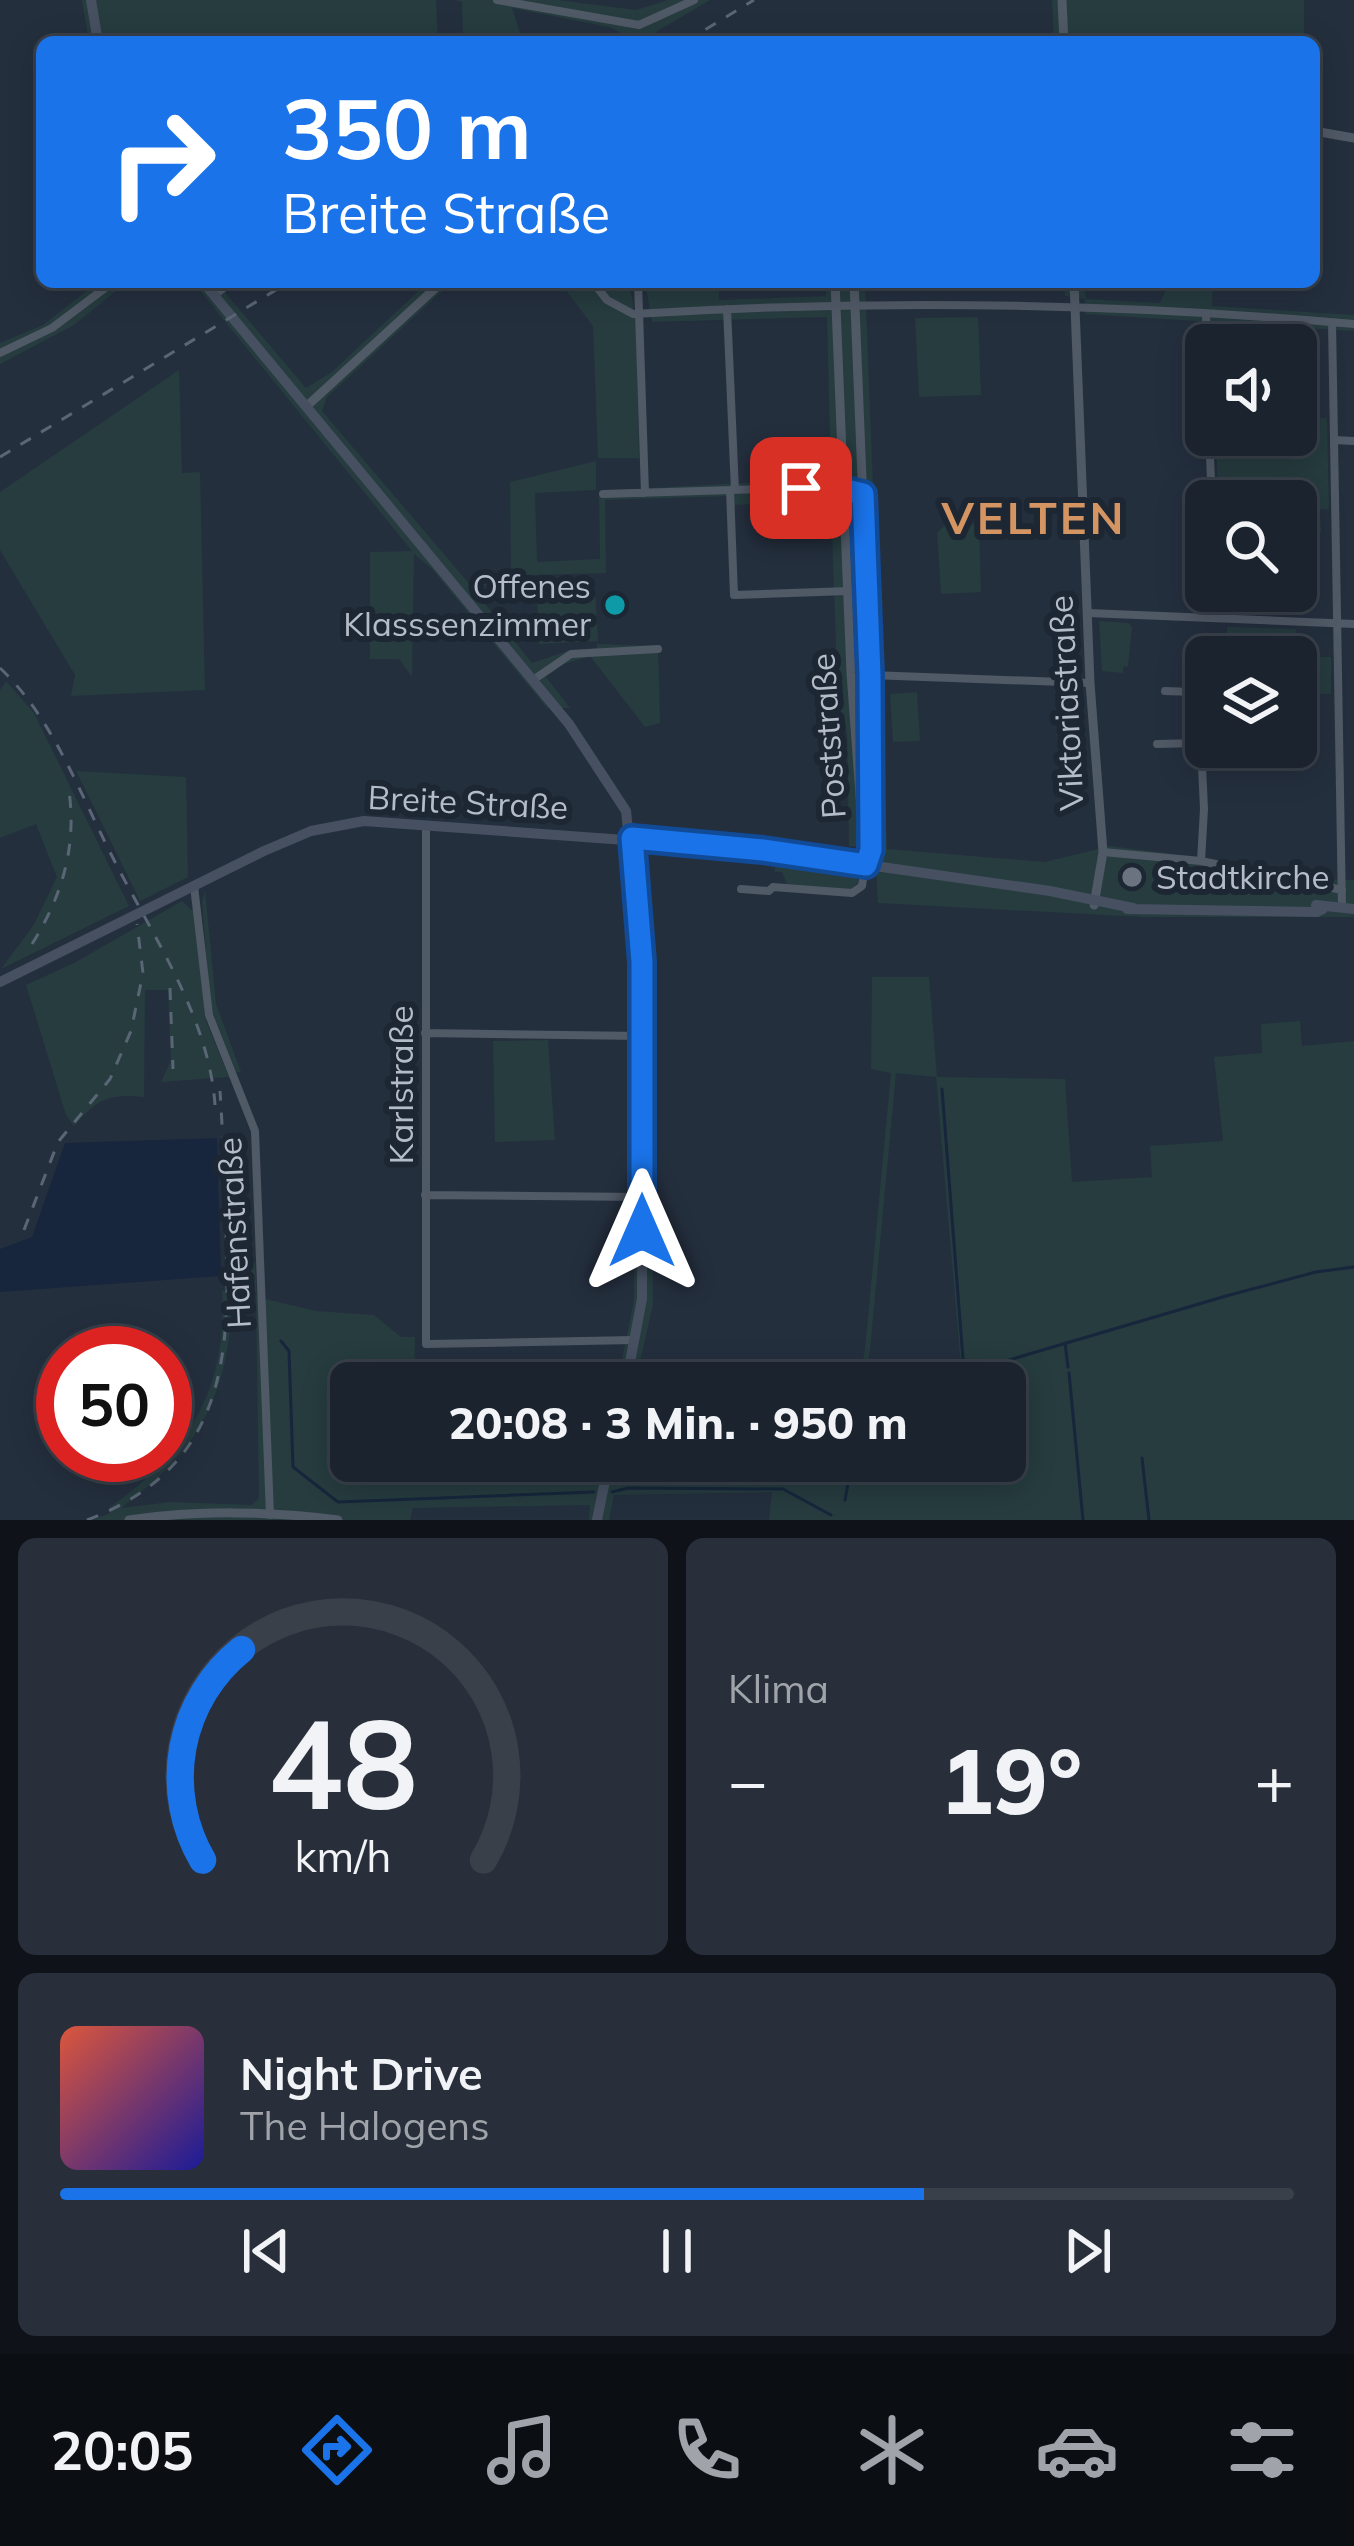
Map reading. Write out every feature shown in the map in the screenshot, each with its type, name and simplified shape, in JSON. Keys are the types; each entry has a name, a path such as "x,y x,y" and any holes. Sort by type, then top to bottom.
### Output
{"main road":[{"path":"91,0 97,36"},
{"path":"208,288 533,680 605,774 626,811 642,962 643,1036 641,1299 630,1362"},
{"name":"Breite Straße","path":"0,982 311,831 364,821 763,850 1133,908 1295,909 1317,905 1348,909"},
{"path":"597,1520 605,1482"}],"street":[{"path":"497,0 639,25 694,0"},
{"path":"1062,0 1064,36"},
{"path":"1320,132 1354,138"},
{"path":"0,353 52,328 105,288"},
{"path":"214,295 224,288"},
{"path":"308,406 436,288"},
{"path":"598,288 607,300 633,314 1076,306 1354,325"},
{"path":"639,288 645,493"},
{"name":"Poststraße","path":"835,288 851,675 866,865"},
{"name":"Poststraße","path":"854,288 870,675 871,850 866,865"},
{"name":"Viktoriastraße","path":"1075,288 1090,683 1102,853 1095,902"},
{"path":"727,309 734,595 848,592"},
{"path":"1206,314 1206,324"},
{"path":"1332,322 1342,890 1348,909"},
{"path":"1334,440 1354,440"},
{"path":"603,494 834,487 856,501 863,494"},
{"path":"1215,612 1215,618"},
{"path":"1088,613 1354,624"},
{"path":"533,680 571,654 658,649"},
{"path":"851,675 864,668 870,675 1090,683"},
{"path":"1165,691 1185,692"},
{"path":"1157,744 1185,743"},
{"path":"1201,861 1202,768"},
{"name":"Karlstraße","path":"426,825 426,1344 635,1340"},
{"path":"1102,853 1201,861 1342,890"},
{"path":"741,889 852,893 862,886 866,865"},
{"name":"Hafenstraße","path":"194,886 209,1015 255,1131 270,1515"},
{"path":"425,1033 643,1036"},
{"path":"425,1195 642,1197"},
{"path":"129,1520 270,1515 338,1520"}],"green space":[{"path":"82,0 436,0 438,36 88,36"},
{"path":"455,0 558,0 636,10 668,0 710,0 649,36 627,36 609,27 512,8 521,36 463,36 462,2"},
{"path":"1052,0 1304,0 1304,36 1054,36"},
{"path":"90,288 120,288 74,325 0,364 0,343 43,325"},
{"path":"198,288 221,288 306,388 332,372 422,288 445,288 327,397 322,411 472,587 511,571 510,482 596,461 596,490 535,493 537,562 600,559 599,491 831,478 827,317 652,322 646,288 719,288 719,300 826,296 826,288 865,288 887,849 1045,862 1110,846 1204,858 1304,879 1354,880 1354,917 1142,917 878,903 875,849 849,846 847,734 838,706 831,501 733,505 732,496 605,500 606,573 503,576 475,591 532,663 597,648 597,644 658,646 660,723 645,727 590,656 564,664 546,677 570,708 547,708 432,569 414,554 412,677 399,659 370,659 370,552 412,551"},
{"path":"560,288 630,288 636,321 639,458 598,458 593,326"},
{"path":"1064,288 1085,288 1086,299 1160,303 1167,288 1213,288 1212,306 1354,315 1354,331 1317,329 1317,324 1085,314 1085,299 1065,296"},
{"path":"978,317 981,395 919,397 915,318"},
{"path":"179,370 182,473 200,472 205,690 71,696 75,675 0,550 0,492"},
{"path":"1317,418 1327,418 1329,509 1320,510 1321,532 1317,532 1317,480 1217,480 1217,456 1317,456"},
{"path":"979,524 981,592 941,594 937,533 945,525"},
{"path":"595,593 598,641 539,644 537,596"},
{"path":"1099,621 1132,627 1123,673 1102,671"},
{"path":"1227,627 1296,629 1295,636 1227,636"},
{"path":"1317,650 1318,657 1331,657 1331,694 1319,694 1319,701"},
{"path":"6,681 34,713 129,906 1,969 33,926 57,877 36,824 0,838 0,690"},
{"path":"917,692 920,741 893,742 890,694"},
{"path":"76,771 186,777 188,877 140,901"},
{"path":"775,860 858,874 858,883 850,890 787,884 782,872 775,872"},
{"path":"644,887 650,962 653,1305 640,1362 621,1362 634,1301 636,958 631,957 626,909"},
{"path":"205,891 216,1004 241,1072 236,1072 210,1006"},
{"path":"182,901 193,911 206,1021 229,1077 161,1082 171,1060 168,990 145,990 144,1097 104,1100 74,1126 66,1115 26,985"},
{"path":"872,977 929,977 937,1077 1065,1079 1072,1182 1152,1177 1150,1146 1223,1141 1214,1057 1262,1053 1261,1024 1300,1021 1302,1046 1354,1041 1354,1520 769,1520 772,1492 614,1495 609,1520 589,1520 590,1505 413,1508 410,1520 93,1520 110,1513 110,1507 141,1482 152,1482 121,1508 170,1502 252,1505 259,1498 256,1298 247,1290 238,1291 237,1273 255,1262 257,1297 316,1311 374,1315 401,1337 415,1337 414,1362 330,1362 330,1482 1026,1482 1026,1362 961,1362 936,1077 896,1073 870,1350 868,1362 863,1362 891,1073 871,1069"},
{"path":"548,1040 555,1140 495,1142 493,1041"},
{"path":"222,1291 233,1291 225,1359 206,1415 192,1437 192,1424 210,1389 218,1359"}],"water":[{"path":"217,1138 221,1276 0,1292 0,1249 32,1237 65,1143"}],"waterway":[{"path":"942,1089 963,1362"},
{"path":"1002,1362 1226,1296 1354,1267"},
{"path":"281,1341 289,1351 293,1467 338,1502 594,1492"},
{"path":"1065,1343 1068,1367"},
{"path":"1069,1373 1083,1520"},
{"path":"1142,1458 1149,1520"},
{"path":"845,1500 848,1482"},
{"path":"612,1492 628,1488 783,1489 831,1515"}],"railway":[{"path":"695,36 754,0"},
{"path":"0,457 279,288"},
{"path":"0,668 50,733 176,977 202,1040 215,1105"},
{"path":"32,944 52,907 65,868 71,827 68,785"},
{"path":"24,1230 58,1142 110,1079 131,1031 143,973 137,924"},
{"path":"170,988 173,1069"},
{"path":"87,1520 133,1498 168,1471 193,1439 210,1404 226,1322 220,1091"}],"place":[{"name":"Offenes Klasssenzimmer","path":"615,605"},
{"name":"Stadtkirche","path":"1132,877"}],"district":[{"name":"VELTEN","path":"1034,518"}],"route":[{"path":"642,1231 642,962 632,838 866,865 871,850 863,494 834,487 801,488"}]}
